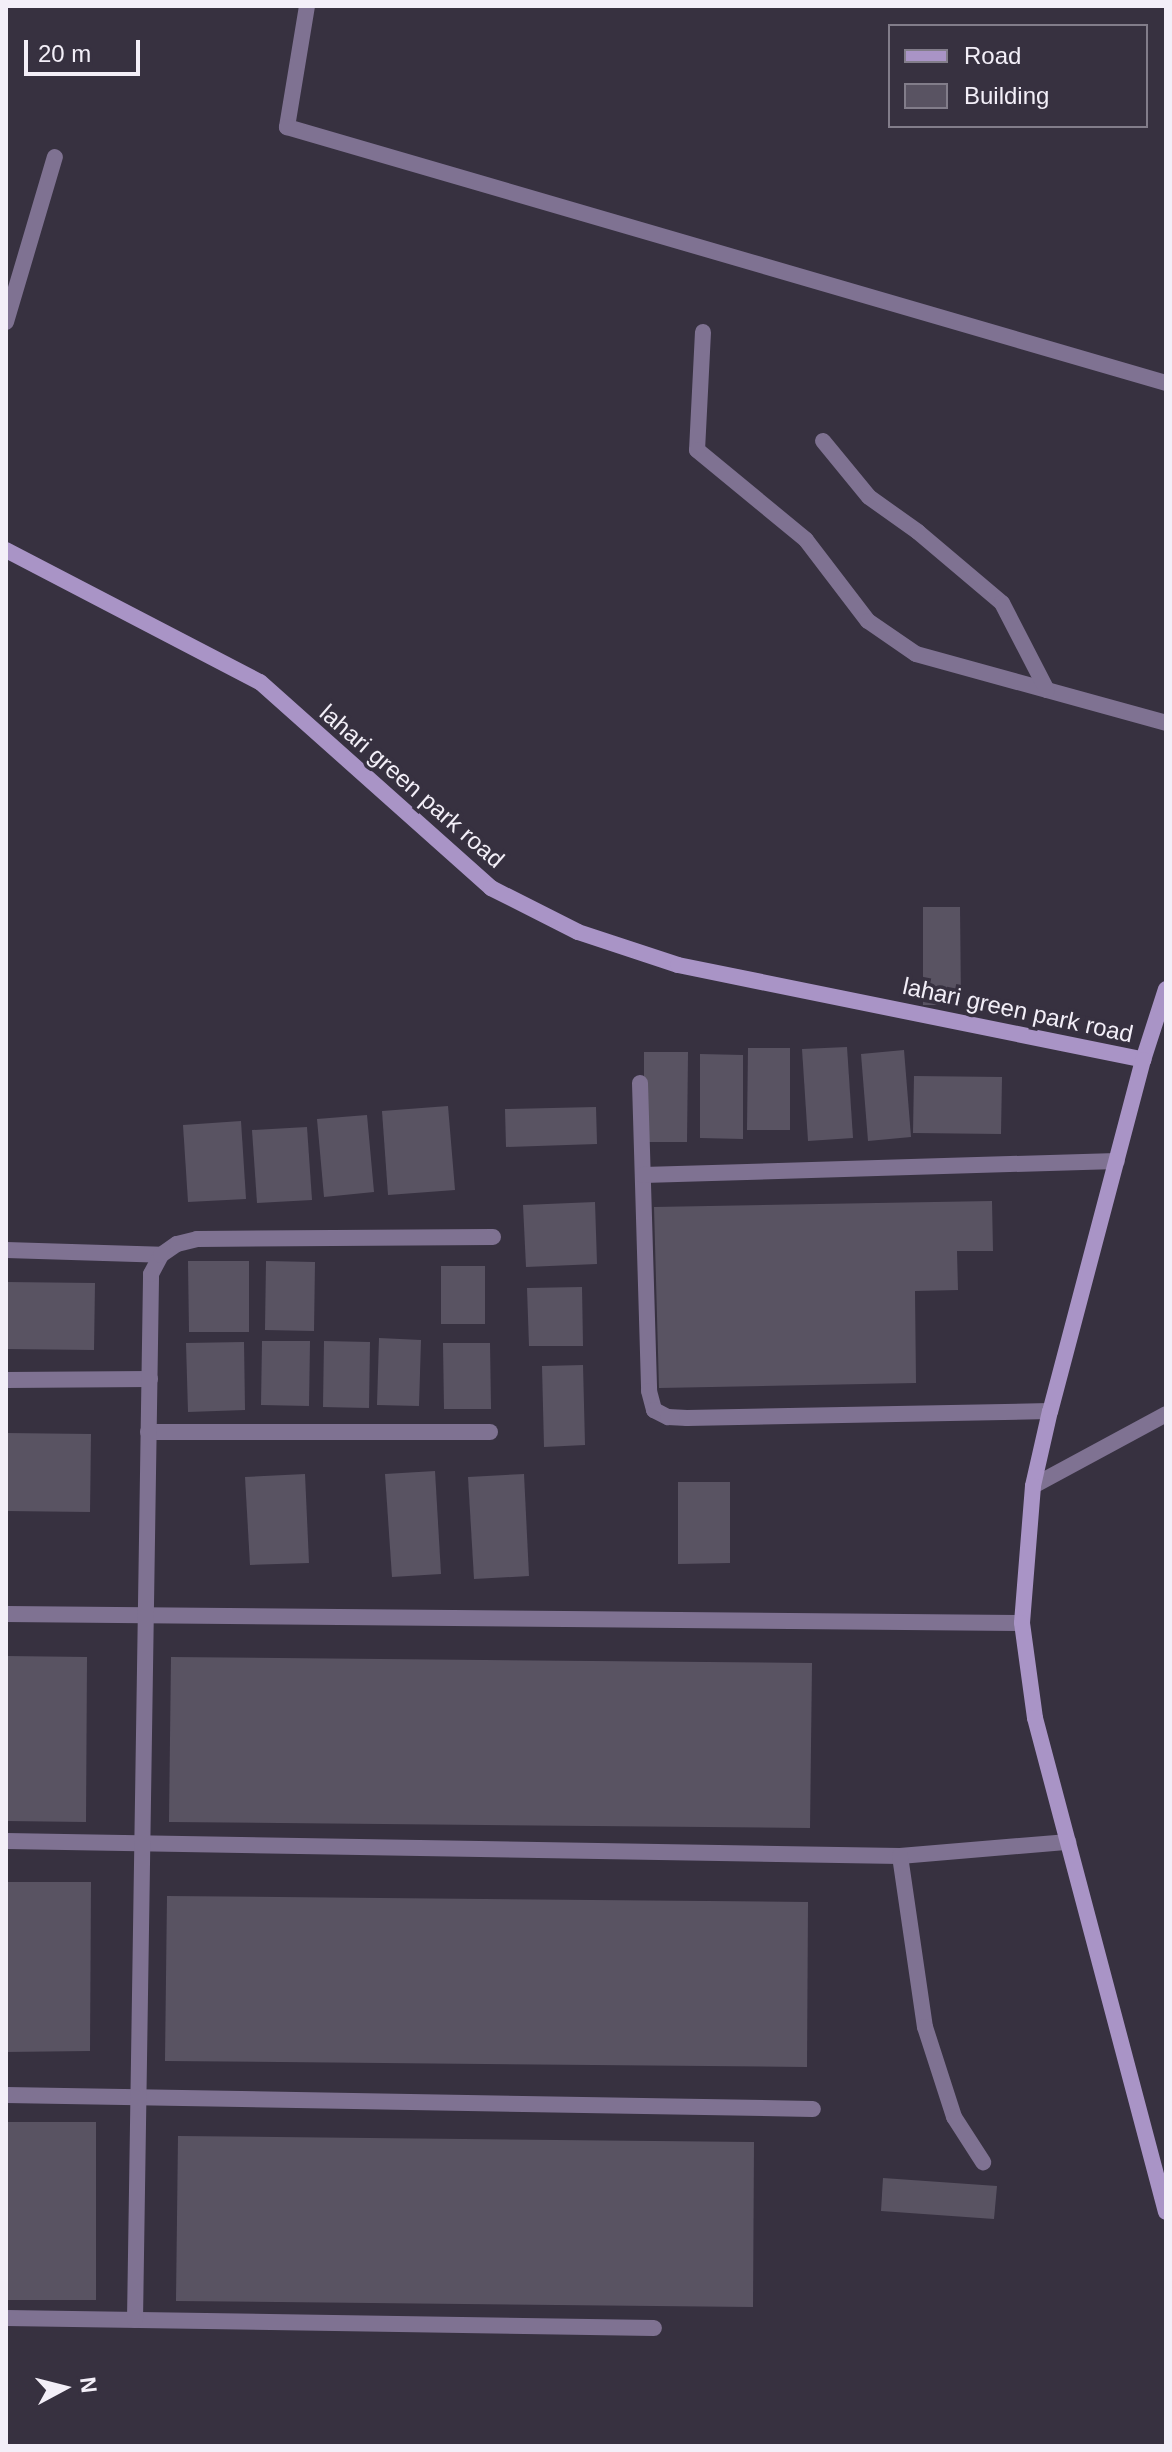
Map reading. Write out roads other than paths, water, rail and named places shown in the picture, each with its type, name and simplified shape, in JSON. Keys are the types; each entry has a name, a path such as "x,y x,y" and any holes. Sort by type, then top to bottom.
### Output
{"main road":[{"name":"lahari green park road","path":"6,550 260,682 491,888 578,932 678,965 1143,1060"},
{"path":"1166,989 1143,1060 1050,1411 1033,1486 1022,1623 1035,1718 1166,2212"}],"street":[{"path":"307,6 287,127 1166,383"},
{"path":"6,322 55,157"},
{"path":"703,332 697,450 806,540 868,621 916,654 1166,723"},
{"path":"823,441 869,497 918,532 1002,603 1047,690"},
{"path":"640,1083 649,1391 654,1410 668,1417 687,1418 1050,1411"},
{"path":"643,1175 1117,1161"},
{"path":"135,2320 141,2098 151,1274 161,1255 177,1244 197,1239 493,1237"},
{"path":"6,1250 161,1255"},
{"path":"6,1380 150,1379"},
{"path":"1033,1486 1166,1414"},
{"path":"148,1432 490,1432"},
{"path":"6,1614 1022,1623"},
{"path":"6,1841 900,1856 1068,1842"},
{"path":"900,1856 925,2027 954,2117 983,2162"},
{"path":"6,2095 813,2109"},
{"path":"6,2318 654,2328"}]}
